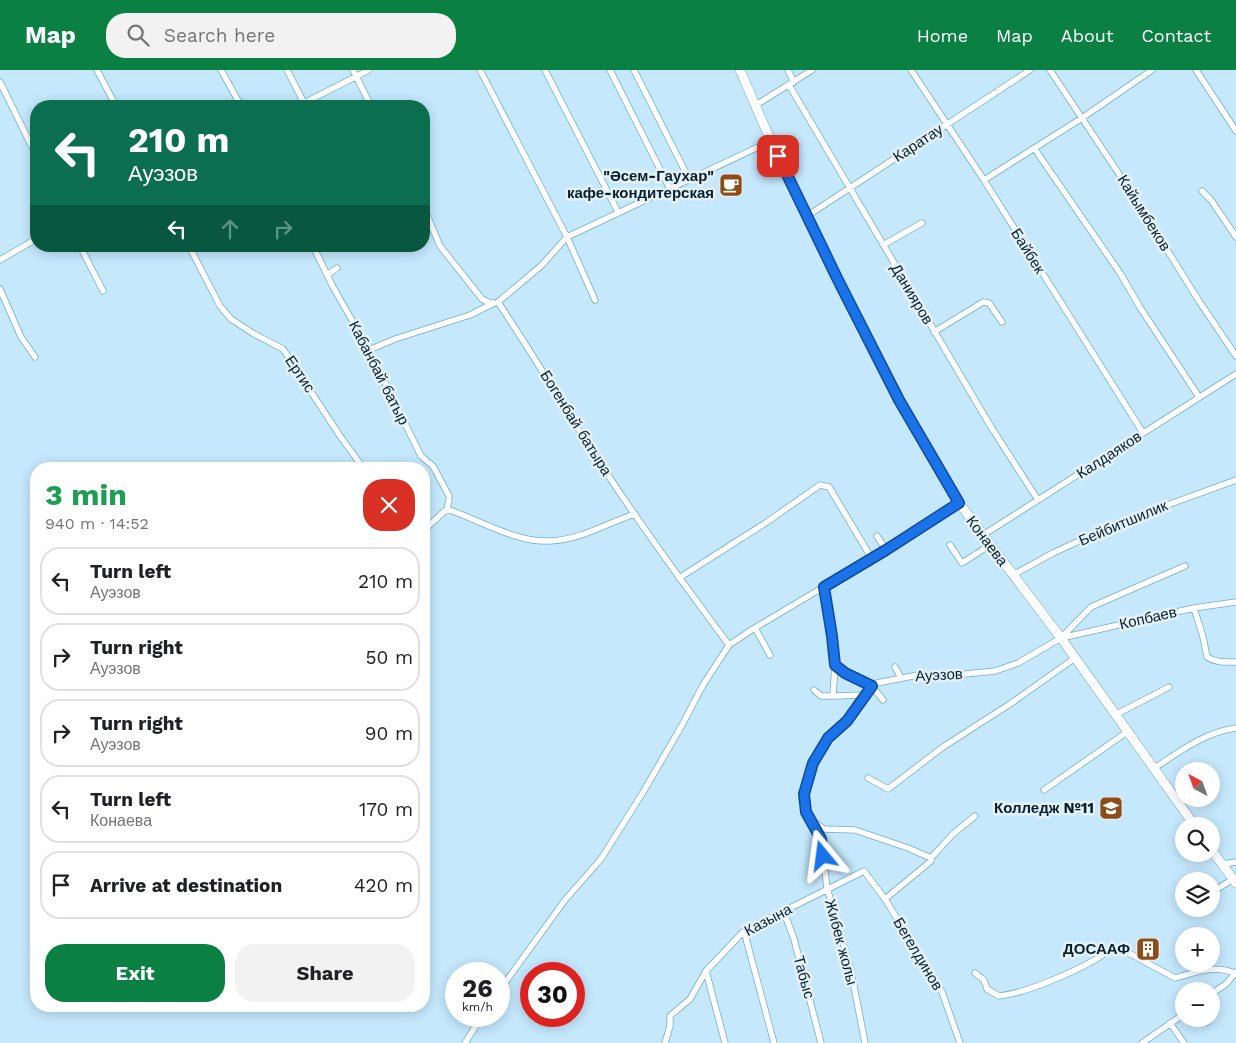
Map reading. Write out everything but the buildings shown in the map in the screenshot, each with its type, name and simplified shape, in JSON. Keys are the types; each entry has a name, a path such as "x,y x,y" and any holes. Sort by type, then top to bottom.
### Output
{"main road":[{"name":"Конаева","path":"740,70 807,216 899,400 959,503 1062,638 1126,732 1188,817"},
{"path":"1220,861 1234,881"}],"street":[{"path":"97,70 113,100"},
{"path":"221,70 238,100"},
{"path":"287,70 302,100"},
{"path":"353,70 368,100"},
{"path":"310,100 368,70"},
{"path":"480,70 568,237 596,300"},
{"path":"545,70 618,212"},
{"path":"610,70 670,189"},
{"path":"634,70 689,179"},
{"name":"Данияров","path":"788,70 791,84 849,188 991,427 1038,500"},
{"path":"756,105 812,70"},
{"name":"Байбек","path":"911,70 984,180 1143,433"},
{"name":"Каратау","path":"807,216 1030,70"},
{"name":"Кайымбеков","path":"1050,70 1236,356"},
{"path":"984,180 1082,118 1152,70"},
{"path":"1196,70 1236,130"},
{"path":"0,82 30,142"},
{"path":"369,350 395,339 470,316 496,303 541,266 568,237 771,141"},
{"path":"1034,148 1120,273 1199,398"},
{"path":"1202,191 1211,200 1236,236"},
{"name":"Богенбай батыра","path":"430,222 440,246 482,299 490,303 496,303 542,368 603,468 679,578 729,645"},
{"path":"883,246 922,223"},
{"path":"0,260 30,243"},
{"path":"83,252 104,290"},
{"name":"Ертис","path":"192,252 220,306 231,319 283,349 359,462"},
{"name":"Кабанбай батыр","path":"317,252 327,275 369,350 421,456 428,462"},
{"path":"327,275 337,268"},
{"path":"0,288 21,337 35,357"},
{"path":"934,332 983,302 989,304 1002,322"},
{"name":"Калдаяков","path":"982,535 1236,374"},
{"name":"Кабанбай батыр","path":"430,464 449,498 447,509"},
{"name":"Бейбитшилик","path":"1013,575 1052,553 1118,523 1236,480"},
{"path":"679,578 767,522 820,485 828,487 872,559"},
{"path":"510,975 565,900 601,858 642,794 703,685 729,645 754,628 872,559 959,503"},
{"path":"430,525 447,509 525,539 550,542 591,532 635,514"},
{"path":"877,536 886,550"},
{"path":"950,545 962,564 990,545"},
{"path":"1062,638 1092,607 1185,566"},
{"path":"824,587 835,665 833,696"},
{"name":"Копбаев","path":"1062,638 1194,608 1236,602"},
{"path":"1194,608 1204,637 1207,657 1221,662 1236,662"},
{"path":"754,628 770,655"},
{"name":"Ауэзов","path":"872,686 877,683 923,674 946,676 995,671 1018,663 1062,638"},
{"path":"868,778 888,789 943,747 1010,704 1075,658"},
{"path":"835,665 845,673 872,686 884,700"},
{"path":"895,667 901,678"},
{"name":"Жибек жолы","path":"865,1043 851,971 827,888 821,839 806,812 804,794 813,763 828,738 847,721 872,686"},
{"path":"1115,714 1169,687"},
{"path":"814,690 821,696 866,695"},
{"path":"1153,769 1200,739 1224,730 1236,728"},
{"path":"1044,790 1126,732"},
{"path":"885,899 931,862 930,858 975,816"},
{"path":"810,819 824,829 855,830 908,848 930,858"},
{"path":"1222,864 1236,862"},
{"name":"Казына","path":"665,1043 670,1026 670,1016 690,999 706,972 744,931 864,871"},
{"name":"Бегелдинов","path":"864,871 885,899 942,992 960,1043"},
{"path":"1220,888 1234,881"},
{"name":"Табыс","path":"784,912 794,939 821,1043"},
{"path":"744,931 774,1043"},
{"path":"974,973 984,980 988,989 998,996 1008,995 1060,976 1100,957 1111,949 1125,951 1175,978 1210,969 1235,972 1226,984 1220,988"},
{"path":"706,972 725,1043"},
{"path":"1142,1043 1175,1020"},
{"path":"1170,1023 1184,1043"},
{"path":"465,1043 475,1027"}],"place":[{"name":"\"Әсем-Гаухар\" кафе-кондитерская","path":"731,185"},
{"name":"Колледж №11","path":"1111,808"},
{"name":"ДОСААФ","path":"1148,949"}],"route":[{"path":"778,156 899,400 959,503 824,587 835,665 845,673 872,686 847,721 828,738 813,763 804,794 806,812 821,839 823,856"}]}
